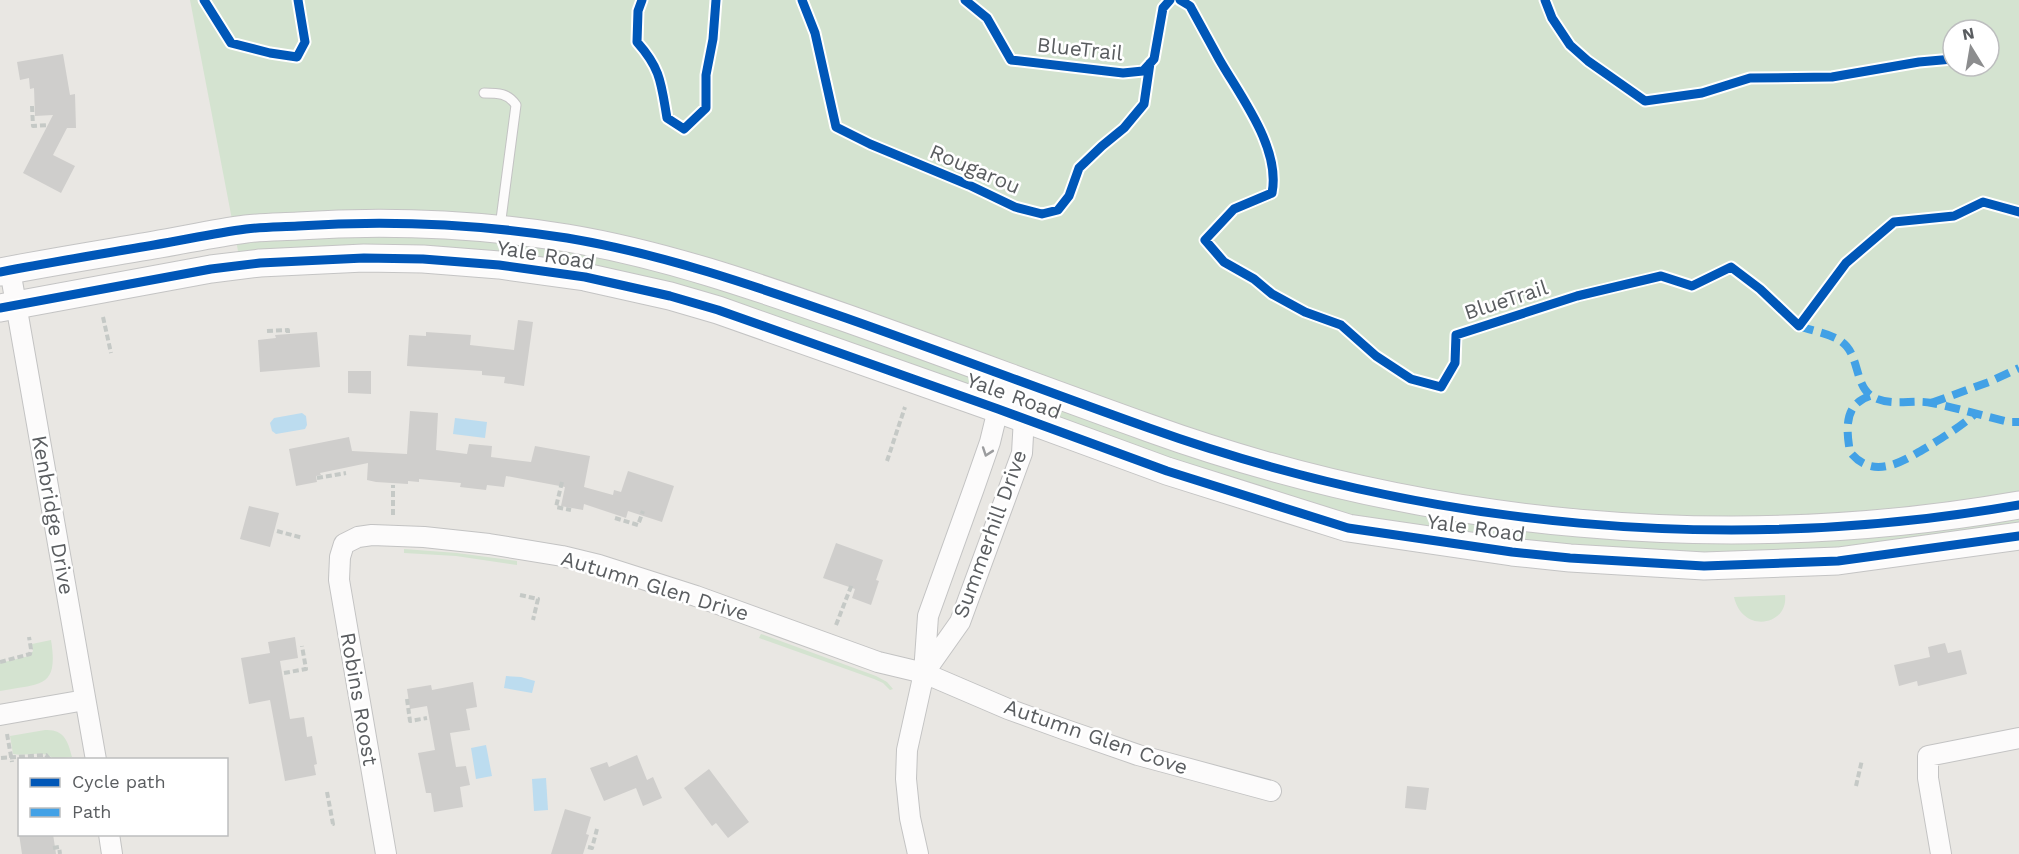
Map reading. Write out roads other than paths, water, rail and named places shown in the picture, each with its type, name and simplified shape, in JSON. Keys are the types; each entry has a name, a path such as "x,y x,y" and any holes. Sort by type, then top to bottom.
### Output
{"main road":[{"name":"Yale Road","path":"5,271 248,229 370,223 476,227 614,247 755,285 1011,376 1154,430 1286,472 1361,491 1437,506 1534,519 1657,529 1716,531 1803,529 1889,522 2019,505"},
{"name":"Yale Road","path":"8,307 211,269 260,263 364,258 423,259 499,265 585,277 670,296 718,310 998,408 1167,471 1348,528 1512,552 1704,566 1838,561 2019,536"}],"street":[{"name":"Kenbridge Drive","path":"5,271 8,307 96,758"},
{"name":"Summerhill Drive","path":"918,854 910,818 906,779 907,750 924,673 928,616 990,442 998,408 1011,376"},
{"name":"Summerhill Drive","path":"924,673 960,622 1022,453 1024,418 1036,386"},
{"name":"Autumn Glen Drive","path":"344,544 358,537 372,535 424,537 489,544 562,556 599,565 696,596 878,662 924,673"},
{"name":"Robins Roost","path":"344,544 340,557 339,580 386,854"},
{"name":"Autumn Glen Cove","path":"924,673 1008,709 1138,755 1271,791"},
{"path":"4,724 86,700"},
{"path":"1941,854 1928,778 1928,756 2019,738"},
{"path":"109,836 112,854"}],"lane":[{"path":"484,93 498,93 510,97 516,105 500,230"}],"water":[{"path":"302,413 306,416 305,429 276,434 272,431 270,423 274,418"},
{"path":"455,418 487,422 485,438 453,434"},
{"path":"506,676 535,681 532,693 504,688"},
{"path":"486,745 492,776 476,779 471,748"},
{"path":"546,778 548,810 534,811 532,779"}]}
